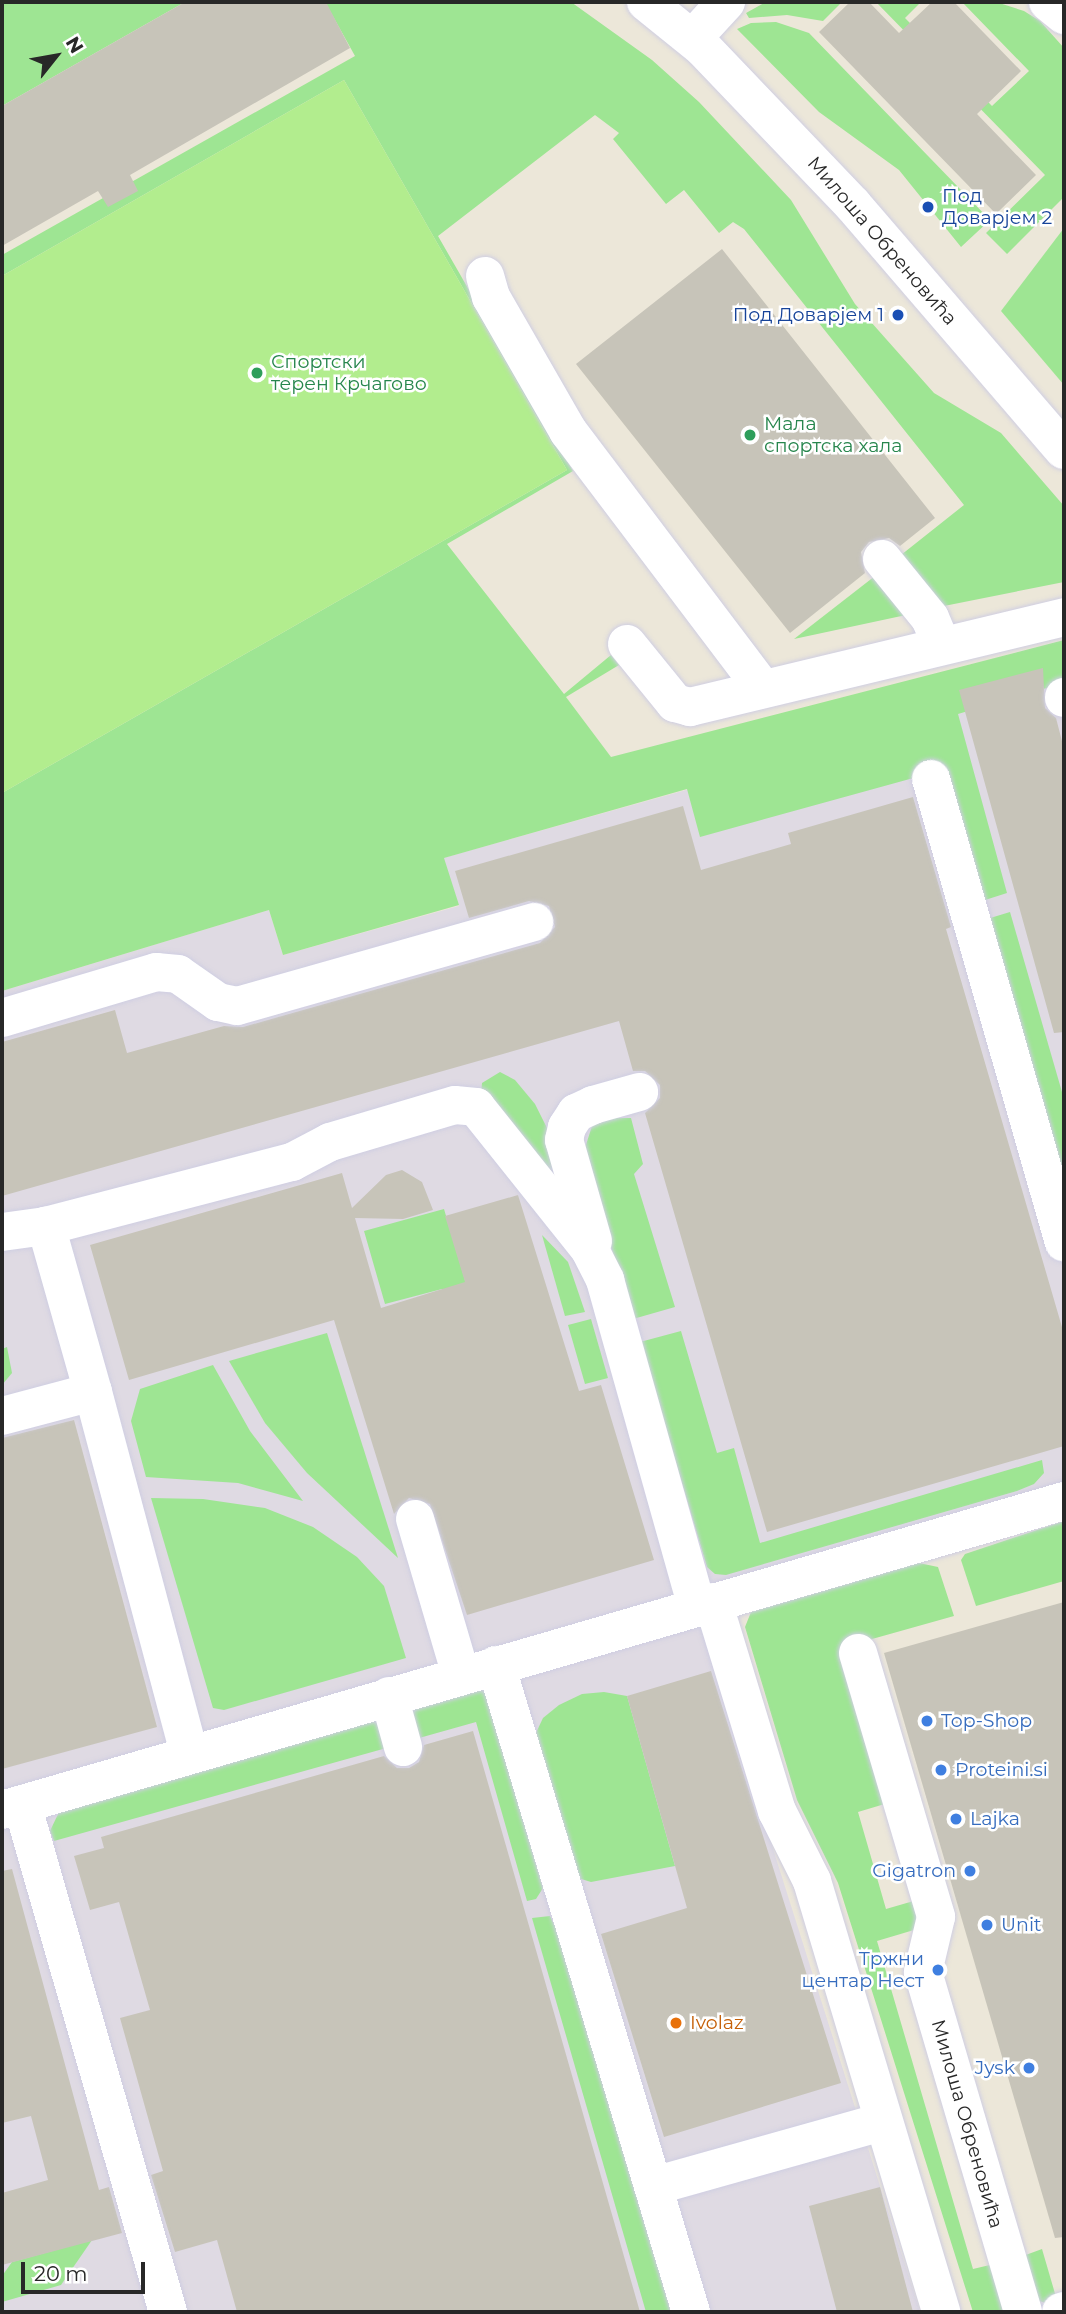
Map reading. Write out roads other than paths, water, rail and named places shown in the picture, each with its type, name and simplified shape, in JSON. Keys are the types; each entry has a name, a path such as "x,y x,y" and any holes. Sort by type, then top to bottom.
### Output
{"street":[{"name":"Милоша Обреновића","path":"646,2 692,38 853,205 1064,450"},
{"path":"692,38 726,2"},
{"path":"1048,2 1064,15"},
{"path":"485,276 528,334 568,431 763,689"},
{"path":"882,559 930,618 942,646"},
{"path":"627,644 667,694 683,706 1064,617"},
{"path":"931,779 1064,1242"},
{"path":"2,1018 156,972 178,974 218,1002 237,1006 534,922"},
{"path":"639,1092 576,1112 564,1140 705,1605 777,1811 812,1881 881,2122 941,2312"},
{"path":"2,1232 46,1226 292,1162 330,1142 455,1105 476,1107 511,1147 590,1250 605,1280"},
{"path":"46,1226 189,1754"},
{"path":"2,1416 93,1392"},
{"path":"168,2312 12,1807 1064,1501"},
{"path":"415,1519 479,1670 654,2186 691,2312"},
{"name":"Милоша Обреновића","path":"858,1653 936,1917 923,1972 1023,2312"},
{"path":"389,1696 403,1747"},
{"path":"654,2186 881,2122"}],"place":[{"name":"Под Доварјем 2","path":"928,207"},
{"name":"Под Доварјем 1","path":"898,315"},
{"name":"Спортски терен Крчагово","path":"257,373"},
{"name":"Мала спортска хала","path":"750,435"},
{"name":"Top-Shop","path":"927,1721"},
{"name":"Proteini.si","path":"941,1770"},
{"name":"Lajka","path":"956,1819"},
{"name":"Gigatron","path":"970,1871"},
{"name":"Unit","path":"987,1925"},
{"name":"Тржни центар Нест","path":"938,1970"},
{"name":"Ivolaz","path":"676,2023"},
{"name":"Jysk","path":"1029,2068"}]}
